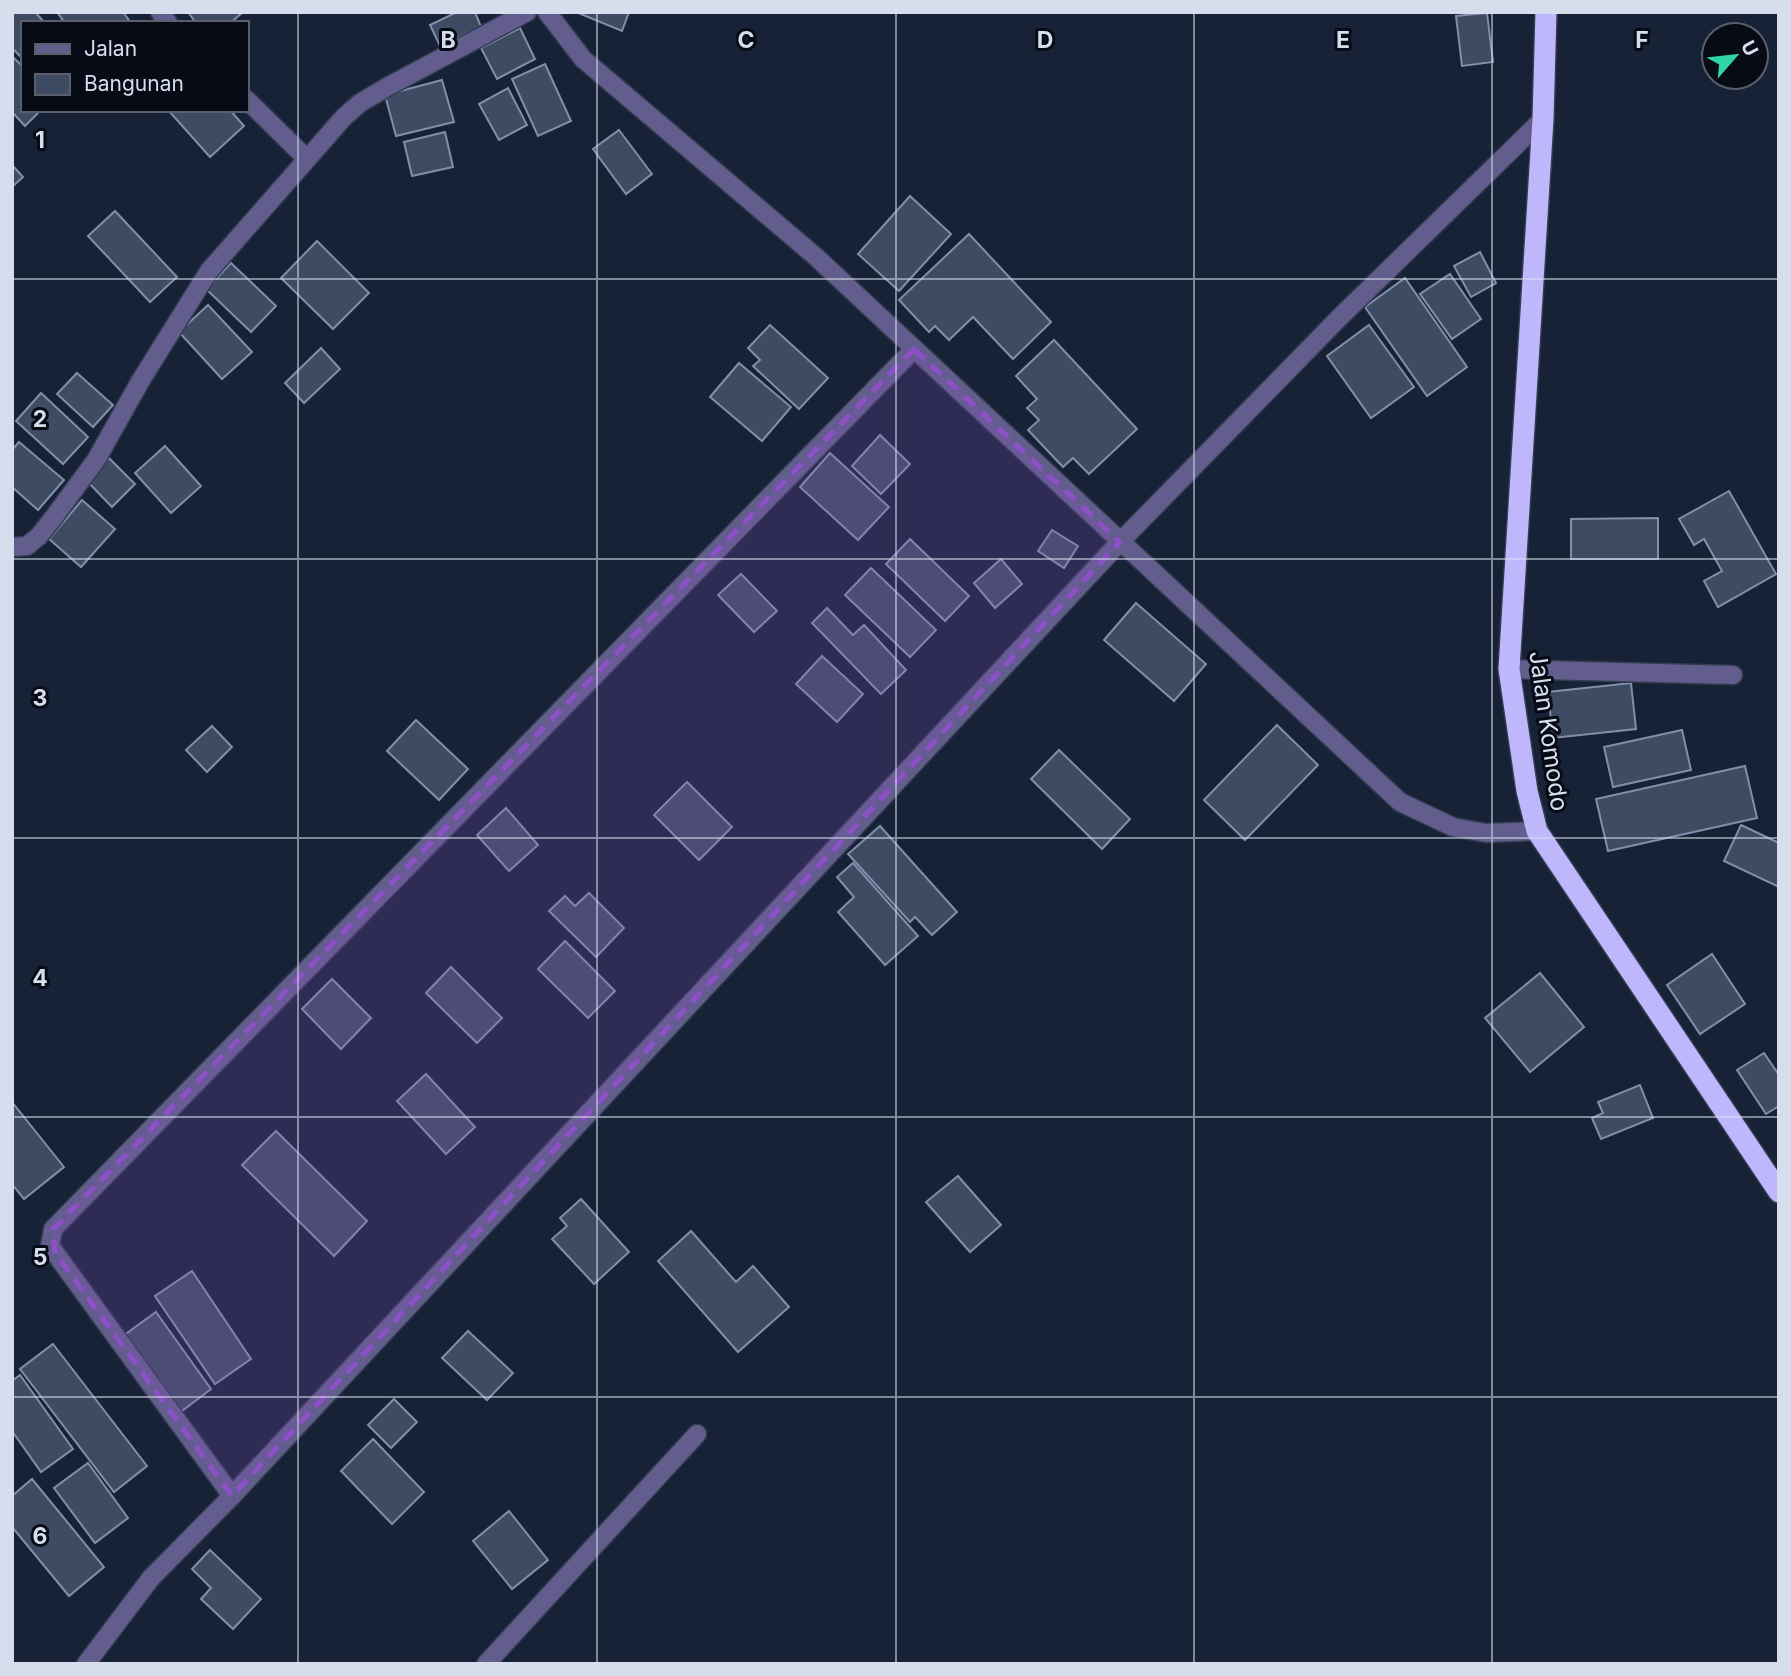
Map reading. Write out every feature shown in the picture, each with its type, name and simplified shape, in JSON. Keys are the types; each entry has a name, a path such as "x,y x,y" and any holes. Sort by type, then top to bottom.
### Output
{"highway":[{"name":"Jalan Komodo","path":"1546,12 1544,119 1509,669 1527,791 1537,831 1779,1192"}],"street":[{"path":"12,547 27,546 54,517 96,460 141,380 209,271 344,117 360,103 527,12"},
{"path":"547,12 583,59 815,256 1400,802 1453,827 1486,833 1537,831"},
{"path":"248,101 307,159"},
{"path":"86,1664 151,1578 232,1496 1120,542 1339,318 1544,119"},
{"path":"232,1496 50,1246 53,1229 914,349"},
{"path":"1509,669 1733,675"},
{"path":"486,1664 697,1434"}],"highlighted area":[{"path":"914,349 1120,542 232,1496 55,1253 53,1229"}],"building":[{"path":"12,12 35,12 43,21 21,21 21,57 12,48"},
{"path":"57,12 123,12 130,21 64,21"},
{"path":"188,12 242,12 232,21 195,21"},
{"path":"457,12 475,12 481,27 440,46 430,25"},
{"path":"576,12 629,12 622,31"},
{"path":"1487,13 1493,62 1462,66 1456,16"},
{"path":"520,28 535,59 497,79 481,48"},
{"path":"12,56 21,65 21,112 39,112 25,126 12,112"},
{"path":"545,64 571,121 538,136 512,79"},
{"path":"442,80 454,122 396,136 385,95"},
{"path":"508,88 527,125 499,140 479,104"},
{"path":"170,112 232,112 244,126 210,157"},
{"path":"619,130 652,174 626,194 593,149"},
{"path":"445,132 453,167 412,176 404,142"},
{"path":"12,165 23,177 12,187"},
{"path":"910,196 951,234 899,291 858,254"},
{"path":"115,211 177,277 150,302 88,236"},
{"path":"969,234 1051,322 1013,359 973,317 949,340 935,326 929,332 899,300"},
{"path":"317,241 369,293 333,329 281,278"},
{"path":"1480,252 1496,283 1471,297 1454,266"},
{"path":"231,263 276,306 251,332 206,289"},
{"path":"1450,274 1481,319 1452,339 1420,294"},
{"path":"1405,278 1467,367 1427,396 1365,307"},
{"path":"208,305 252,352 222,379 179,332"},
{"path":"770,325 828,378 799,409 753,366 760,360 748,348"},
{"path":"1369,325 1414,387 1371,418 1327,356"},
{"path":"1054,340 1137,429 1089,474 1073,458 1063,467 1028,430 1039,420 1027,408 1037,399 1016,376"},
{"path":"321,348 340,369 304,403 285,383"},
{"path":"739,363 791,407 762,441 710,397"},
{"path":"77,373 113,405 93,427 57,394"},
{"path":"41,393 88,437 63,464 16,421"},
{"path":"880,435 910,464 881,494 852,466"},
{"path":"19,442 64,480 38,510 12,487 12,450"},
{"path":"165,446 201,486 171,513 135,473"},
{"path":"830,453 889,507 858,540 800,487"},
{"path":"109,458 135,484 112,507 86,480"},
{"path":"1729,491 1776,574 1718,607 1704,581 1722,571 1704,539 1694,545 1679,519"},
{"path":"82,500 115,529 81,567 49,539"},
{"path":"1658,518 1658,559 1571,559 1571,519"},
{"path":"1052,530 1078,546 1064,568 1038,551"},
{"path":"910,539 969,596 945,621 886,564"},
{"path":"1001,559 1022,584 995,608 974,583"},
{"path":"871,568 936,630 910,657 845,595"},
{"path":"741,574 777,611 754,632 718,595"},
{"path":"1136,603 1206,664 1174,701 1104,640"},
{"path":"827,608 853,635 864,625 906,670 881,694 812,623"},
{"path":"822,656 863,694 837,722 796,684"},
{"path":"1631,683 1636,729 1553,738 1548,692"},
{"path":"416,720 468,769 439,800 387,751"},
{"path":"1277,725 1318,765 1245,840 1204,800"},
{"path":"212,726 232,747 207,772 186,750"},
{"path":"1682,730 1691,770 1613,787 1604,747"},
{"path":"1059,750 1130,819 1102,849 1031,779"},
{"path":"1745,766 1757,818 1608,851 1596,799"},
{"path":"687,782 732,827 699,860 654,815"},
{"path":"506,808 538,845 509,871 477,835"},
{"path":"1741,825 1779,843 1779,887 1724,861"},
{"path":"880,826 957,912 932,935 915,917 910,922 848,854"},
{"path":"853,863 918,936 885,965 838,912 854,897 837,877"},
{"path":"589,893 624,928 596,957 549,911 565,896 575,906"},
{"path":"565,941 615,991 588,1018 538,969"},
{"path":"1712,954 1745,1004 1700,1034 1667,985"},
{"path":"451,967 502,1018 477,1043 426,993"},
{"path":"1540,973 1584,1027 1530,1072 1485,1018"},
{"path":"332,979 371,1018 341,1049 302,1009"},
{"path":"1764,1053 1779,1075 1779,1106 1766,1114 1737,1070"},
{"path":"426,1074 475,1127 446,1154 397,1101"},
{"path":"1640,1085 1653,1118 1601,1139 1592,1118 1603,1113 1598,1102"},
{"path":"12,1102 64,1167 24,1199 12,1184"},
{"path":"276,1131 367,1221 334,1256 242,1165"},
{"path":"958,1176 1001,1225 970,1252 926,1202"},
{"path":"581,1199 629,1252 594,1284 552,1239 567,1226 560,1218"},
{"path":"691,1231 736,1282 753,1266 789,1307 738,1352 658,1261"},
{"path":"192,1271 251,1359 215,1384 155,1296"},
{"path":"156,1312 211,1389 178,1414 123,1336"},
{"path":"468,1331 513,1373 487,1400 442,1358"},
{"path":"53,1344 147,1466 114,1492 20,1369"},
{"path":"20,1375 73,1449 41,1472 12,1431 12,1381"},
{"path":"394,1399 417,1422 391,1448 368,1425"},
{"path":"373,1439 424,1492 392,1524 341,1471"},
{"path":"88,1463 128,1518 95,1543 54,1488"},
{"path":"32,1479 104,1567 69,1596 12,1527 12,1496"},
{"path":"509,1511 548,1560 512,1589 473,1541"},
{"path":"210,1550 261,1599 233,1629 201,1599 211,1588 192,1569"}]}
